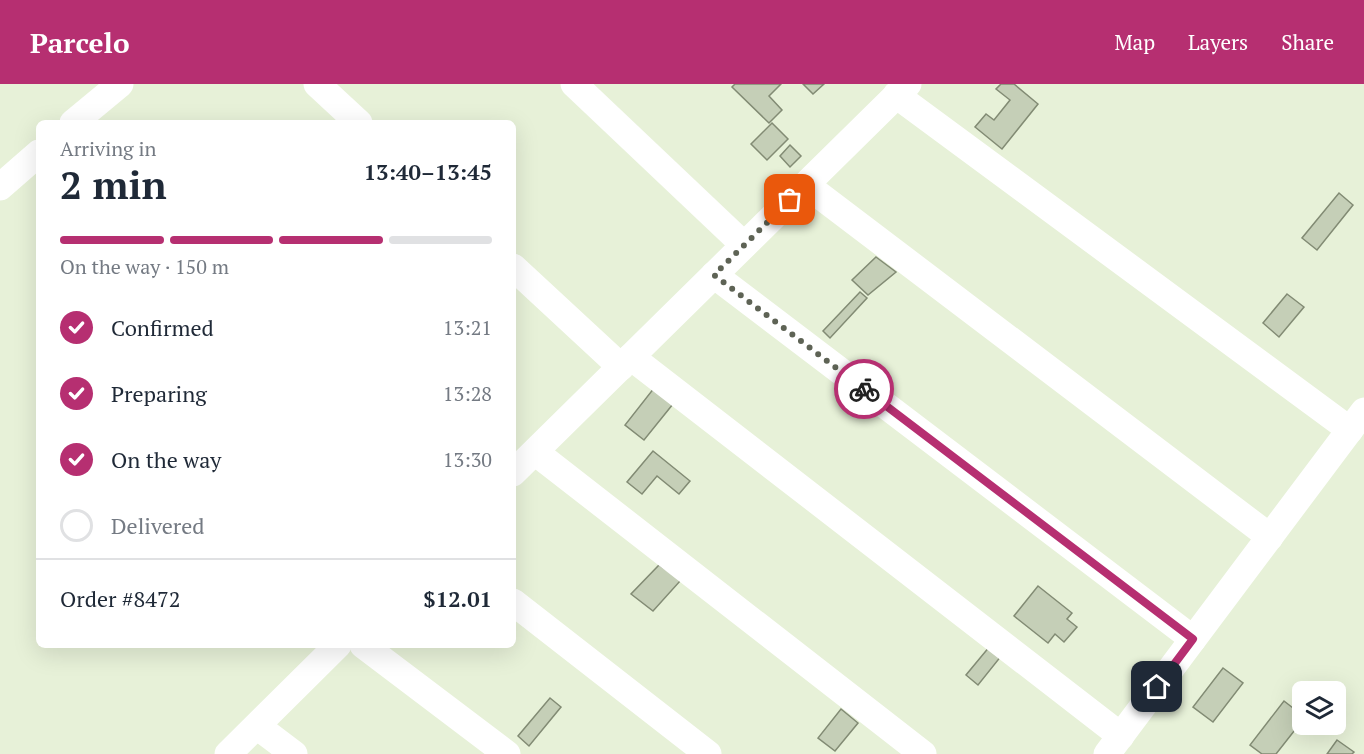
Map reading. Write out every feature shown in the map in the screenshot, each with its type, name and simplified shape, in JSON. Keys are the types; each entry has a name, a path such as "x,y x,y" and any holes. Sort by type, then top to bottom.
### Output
{"street":[{"path":"77,120 120,84"},
{"path":"317,84 356,120"},
{"path":"574,84 744,245"},
{"path":"516,270 626,362 1114,745 1357,420 902,90 744,245 714,275 626,362 535,452 516,470"},
{"path":"0,187 36,156"},
{"path":"806,185 1270,537"},
{"path":"714,275 1193,639"},
{"path":"535,452 923,754"},
{"path":"516,604 708,754"},
{"path":"228,754 335,648"},
{"path":"367,648 507,754"},
{"path":"256,726 294,754"}],"building":[{"path":"735,84 781,84 769,96 782,110 769,123 732,87"},
{"path":"803,84 824,84 813,94"},
{"path":"1001,84 1014,84 1038,104 1002,149 975,127 986,114 994,120 1010,100 996,89"},
{"path":"772,123 788,139 767,160 751,144"},
{"path":"790,145 801,156 790,167 780,156"},
{"path":"1339,193 1353,205 1317,250 1302,238"},
{"path":"876,257 896,272 868,295 852,280"},
{"path":"860,292 867,298 830,338 823,331"},
{"path":"1287,294 1304,307 1279,337 1263,323"},
{"path":"658,383 677,399 644,440 625,425"},
{"path":"653,451 690,481 679,494 657,476 642,494 627,482"},
{"path":"659,565 681,580 653,611 631,594"},
{"path":"1038,586 1072,613 1067,619 1077,627 1064,642 1055,634 1048,643 1014,616"},
{"path":"990,646 1002,655 978,685 966,675"},
{"path":"1223,668 1243,683 1213,722 1193,707"},
{"path":"550,698 561,707 529,746 518,736"},
{"path":"1284,701 1292,707 1292,734 1276,754 1262,754 1250,745"},
{"path":"841,709 858,723 835,751 818,738"},
{"path":"1337,740 1354,752 1352,754 1327,754"}],"way so far":[{"path":"790,200 714,275 864,389"}],"route":[{"path":"864,389 1193,639 1157,687"}]}
